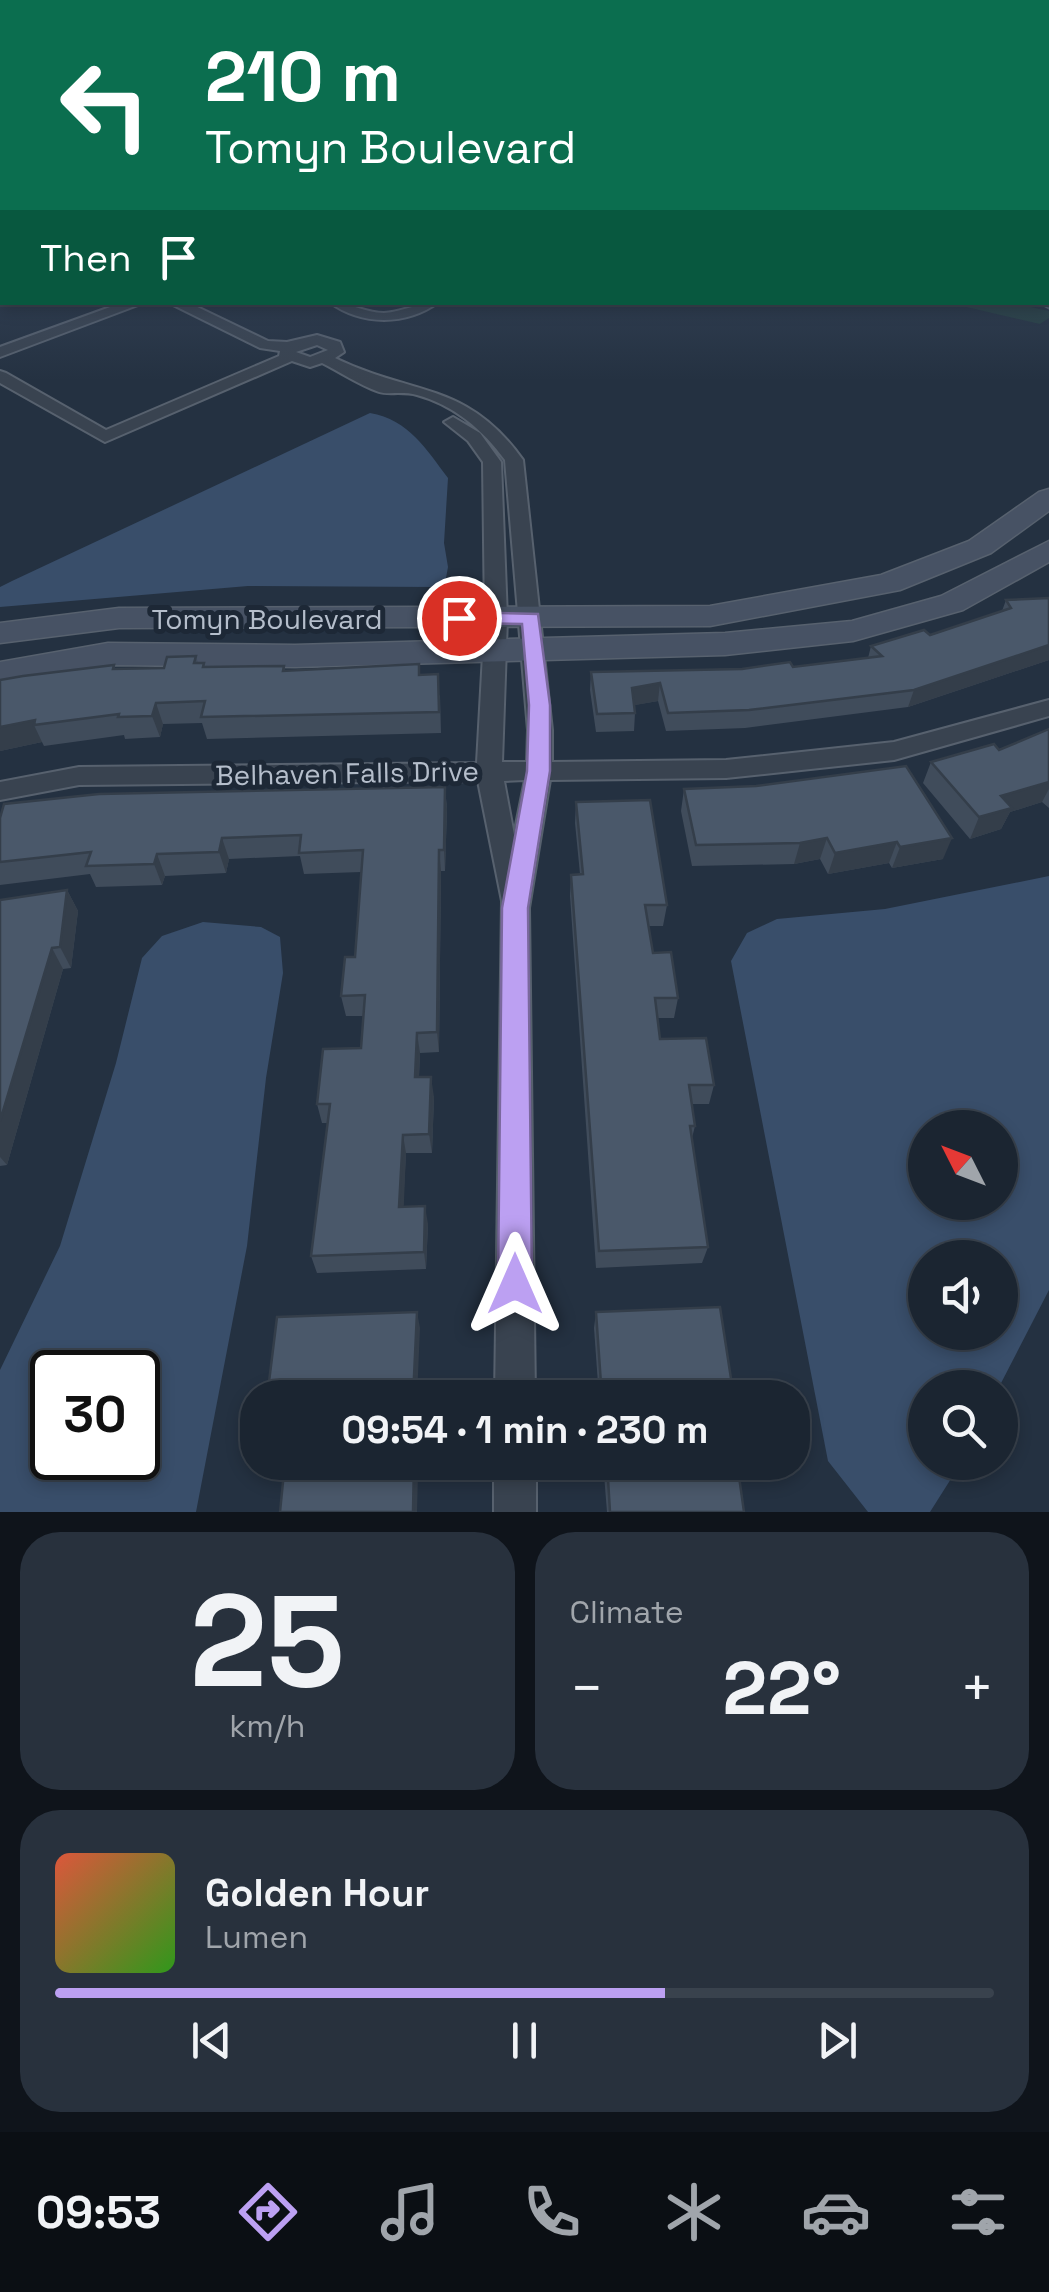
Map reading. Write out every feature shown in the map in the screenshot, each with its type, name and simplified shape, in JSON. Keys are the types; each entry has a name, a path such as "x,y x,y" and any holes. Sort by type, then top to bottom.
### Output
{"street":[{"path":"0,352 130,305"},
{"path":"180,305 310,362 346,333 425,305"},
{"path":"337,305 346,333 371,382 448,418 474,437 492,462 496,634 489,771 515,908"},
{"path":"0,376 106,436 289,352"},
{"path":"371,382 424,391 462,408 494,434 514,460 540,705 538,771 515,908 515,1380"},
{"path":"492,462 514,460"},
{"name":"Tomyn Boulevard","path":"0,633 119,618 496,634 710,616 888,583 980,546 1049,498"},
{"name":"Tomyn Boulevard","path":"533,633 725,644 853,631 952,602 1049,550"},
{"name":"Tomyn Boulevard","path":"0,672 108,654 295,656 496,634"},
{"path":"492,704 540,705"},
{"name":"Belhaven Falls Drive","path":"0,791 79,776 726,769 894,751 1049,708"},
{"path":"515,1480 515,1512"}],"green space":[{"path":"1021,305 1049,311 1049,318 1040,324 962,306"}],"water":[{"path":"370,413 406,429 448,478 444,543 448,567 446,578 436,587 248,586 0,607 0,587"},
{"path":"1049,876 1049,1290 1008,1370 908,1370 908,1480 950,1480 930,1512 868,1512 828,1461 731,961 747,933 777,919 885,909"},
{"path":"203,922 261,927 280,937 283,973 266,1078 247,1246 196,1512 0,1512 0,1370 60,1246 116,1063 142,958 162,936"}],"building":[{"path":"1049,598 1049,645 914,690 749,710 668,713 660,683 632,688 635,713 597,714 591,672 742,669 790,662 793,667 882,656 871,646 924,630 930,635 1011,608 1006,600"},
{"path":"196,656 194,663 204,663 203,667 284,666 283,671 419,664 419,675 438,674 439,712 201,717 205,701 156,703 152,716 118,717 119,714 34,725 35,720 0,727 0,680 114,665 113,669 164,668 167,657"},
{"path":"1049,729 1049,782 1001,796 1012,808 979,817 931,762 994,744 999,750"},
{"path":"906,766 952,838 900,847 897,842 835,853 827,838 800,843 696,845 684,789 756,786"},
{"path":"445,787 444,850 439,850 437,1032 417,1033 415,1077 431,1077 429,1134 403,1135 399,1207 425,1206 424,1252 311,1256 330,1104 317,1104 323,1049 361,1048 365,995 341,996 345,957 355,957 363,850 299,853 301,835 222,838 219,852 157,854 154,864 86,866 91,852 0,862 0,818 4,804 99,794"},
{"path":"650,800 667,905 645,905 653,953 671,952 678,998 655,998 660,1039 706,1038 714,1085 689,1085 695,1126 690,1126 708,1247 599,1251 571,875 583,874 576,802"},
{"path":"67,890 60,947 52,948 0,1121 0,900"},
{"path":"720,1307 731,1380 601,1380 596,1312"},
{"path":"417,1312 414,1380 269,1380 277,1317"},
{"path":"283,1480 414,1480 413,1512 280,1512"},
{"path":"608,1480 740,1480 744,1512 610,1512"}],"route":[{"path":"459,618 531,618 540,705 538,771 515,908 515,1284"}]}
